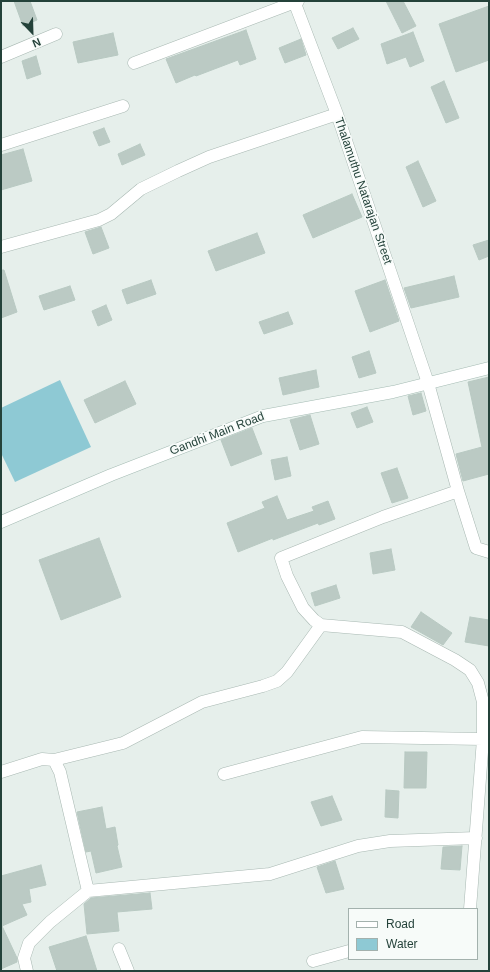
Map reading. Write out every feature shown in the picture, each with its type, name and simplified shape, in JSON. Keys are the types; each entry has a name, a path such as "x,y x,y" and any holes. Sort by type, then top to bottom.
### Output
{"street":[{"path":"134,62 295,1"},
{"name":"Thalamuthu Natarajan Street","path":"295,1 337,114 428,383 476,548 489,552"},
{"path":"1,57 56,34"},
{"path":"1,145 123,106"},
{"path":"1,247 100,220 111,214 141,189 209,157 337,114"},
{"name":"Gandhi Main Road","path":"1,522 111,475 263,416 393,392 489,368"},
{"path":"458,490 383,516 281,558 287,576 303,608 314,620 321,624 402,632 455,660 470,670 478,683 483,702 483,739 470,908"},
{"path":"1,772 42,759 54,760 123,743 202,702 277,681 287,672 321,624"},
{"path":"224,774 362,737 483,739"},
{"path":"54,760 60,772 88,891"},
{"path":"27,971 24,958 29,943 50,922 88,891 270,874 358,846 390,841 476,838"},
{"path":"119,949 128,971"},
{"path":"313,961 348,951"}],"water":[{"path":"60,380 91,447 15,482 1,453 1,408"}],"building":[{"path":"14,1 30,1 37,20 23,26"},
{"path":"386,1 403,1 416,26 402,33"},
{"path":"489,6 489,60 456,72 439,24"},
{"path":"353,28 359,39 338,49 332,38"},
{"path":"246,30 256,59 240,65 238,60 176,83 166,59"},
{"path":"413,32 424,61 410,67 406,57 387,64 381,44"},
{"path":"113,33 118,55 78,63 73,42"},
{"path":"301,39 306,55 285,63 279,48"},
{"path":"36,56 41,74 27,79 22,61"},
{"path":"444,81 459,118 446,123 431,87"},
{"path":"104,128 110,142 99,146 93,132"},
{"path":"140,144 145,155 122,165 118,154"},
{"path":"23,149 32,181 1,190 1,155"},
{"path":"418,161 436,201 423,207 406,167"},
{"path":"352,194 362,217 313,238 303,215"},
{"path":"101,227 109,248 93,254 85,232"},
{"path":"257,233 265,253 216,271 208,251"},
{"path":"489,240 489,256 479,260 473,245"},
{"path":"1,270 4,270 17,312 1,318"},
{"path":"454,276 459,297 411,308 404,288"},
{"path":"151,280 156,294 127,304 122,290"},
{"path":"385,280 399,321 370,332 355,291"},
{"path":"70,286 75,300 44,310 39,296"},
{"path":"106,305 112,320 98,326 92,311"},
{"path":"288,312 293,324 264,334 259,322"},
{"path":"369,351 376,373 359,378 352,357"},
{"path":"316,370 319,387 283,395 279,378"},
{"path":"489,377 489,474 463,481 456,454 482,447 468,382"},
{"path":"125,381 136,404 95,423 84,400"},
{"path":"421,393 426,411 413,415 408,396"},
{"path":"367,407 373,422 357,428 351,413"},
{"path":"310,415 319,444 300,450 290,420"},
{"path":"252,428 262,454 231,466 221,440"},
{"path":"287,457 291,476 275,480 271,460"},
{"path":"397,468 408,498 392,503 381,473"},
{"path":"277,496 287,520 314,511 312,507 328,501 335,519 319,525 318,523 273,540 273,538 238,552 227,523 265,508 262,502"},
{"path":"99,538 121,597 61,620 39,560"},
{"path":"391,549 395,570 373,574 370,553"},
{"path":"336,585 340,598 315,606 311,593"},
{"path":"421,612 452,633 443,645 411,627"},
{"path":"470,617 489,620 489,646 465,642"},
{"path":"405,752 427,752 426,788 404,788"},
{"path":"386,790 399,791 398,818 385,817"},
{"path":"332,796 342,820 321,826 311,802"},
{"path":"102,807 106,829 115,827 117,846 122,867 96,873 91,851 86,852 77,812"},
{"path":"462,846 460,870 441,869 443,847"},
{"path":"335,861 344,889 326,893 317,867"},
{"path":"41,865 46,885 29,889 31,902 22,904 27,915 2,926 17,958 17,962 1,969 1,876"},
{"path":"150,893 152,909 117,912 119,931 87,934 84,904 91,898"},
{"path":"86,936 97,971 57,971 49,947"}]}
